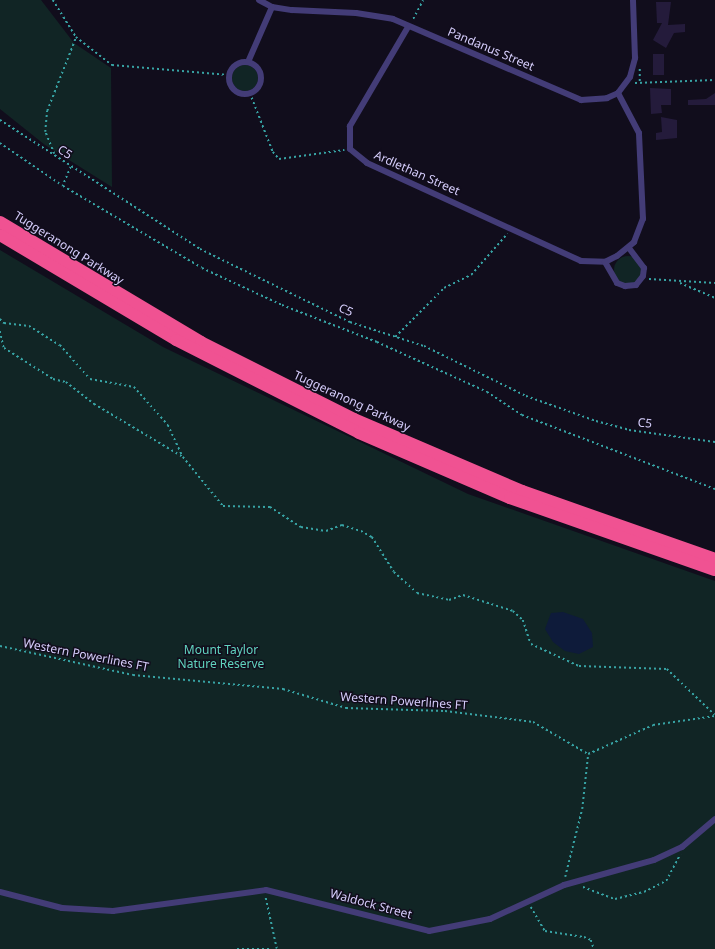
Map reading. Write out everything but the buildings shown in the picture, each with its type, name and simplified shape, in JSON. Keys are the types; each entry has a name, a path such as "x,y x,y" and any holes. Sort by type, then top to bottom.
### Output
{"highway":[{"name":"Tuggeranong Parkway","path":"0,222 201,342 347,416 522,491 715,559"},
{"name":"Tuggeranong Parkway","path":"0,235 176,340 359,433 510,498 715,570"}],"street":[{"name":"Pandanus Street","path":"259,0 272,7 356,13 393,19 408,27 581,100 607,98 618,93"},
{"path":"629,248 642,262 642,278 634,286 622,286 613,279 605,262 629,248 642,219 640,147 634,120 618,93 634,69 633,0"},
{"path":"248,62 272,7"},
{"path":"350,148 350,126 408,27"},
{"path":"248,62 257,67 261,77 257,88 250,93 235,90 229,75 236,64 248,62"},
{"name":"Ardlethan Street","path":"350,148 368,163 513,228 564,255 581,261 605,262"},
{"name":"Waldock Street","path":"0,892 62,908 113,911 266,890 429,931 490,919 529,903 564,885 654,860 682,847 715,819"}],"path":[{"path":"53,0 76,38 112,65 229,75"},
{"path":"408,27 423,0"},
{"path":"55,156 45,132 47,112 76,38"},
{"path":"640,83 715,80"},
{"path":"250,93 273,152 279,159 350,148"},
{"name":"C5","path":"0,120 200,249 350,322 424,346 526,396 596,421 629,430 715,442"},
{"path":"0,143 63,186 208,271 384,345 487,392 522,415 715,489"},
{"path":"63,186 72,166"},
{"path":"394,337 444,288 471,275 513,228"},
{"path":"642,278 680,282 715,283"},
{"path":"680,282 715,298"},
{"path":"0,319 4,323 29,326 60,345 90,379 134,387 168,425 183,457 223,506 270,508 301,527 326,531 342,525 361,531 372,537 394,572 418,593 449,600 463,595 513,612 522,620 531,644 579,666 667,669 715,716"},
{"path":"0,331 4,348 53,379 66,382 94,404 183,457"},
{"name":"Western Powerlines FT","path":"0,646 132,675 282,689 346,708 445,711 533,722 588,754"},
{"path":"564,885 566,859 582,809 588,754 653,725 715,716"},
{"path":"572,883 615,899 644,892 666,882 677,866 682,847"},
{"path":"266,890 269,922 277,949"},
{"path":"529,903 545,931 584,937 595,949"},
{"path":"237,949 270,949"}],"green space":[{"path":"0,0 41,0 74,43 111,68 112,187 45,145 0,109"},
{"path":"245,65 254,69 258,78 254,87 245,91 236,87 232,78 236,69"},
{"name":"Mount Taylor Nature Reserve","path":"0,250 163,347 468,494 715,581 715,949 0,949"},
{"path":"628,256 638,260 642,270 638,280 628,284 618,280 614,270 618,260"}],"water":[{"path":"563,612 583,619 592,633 593,647 579,654 565,651 553,642 545,629 551,613"}]}
